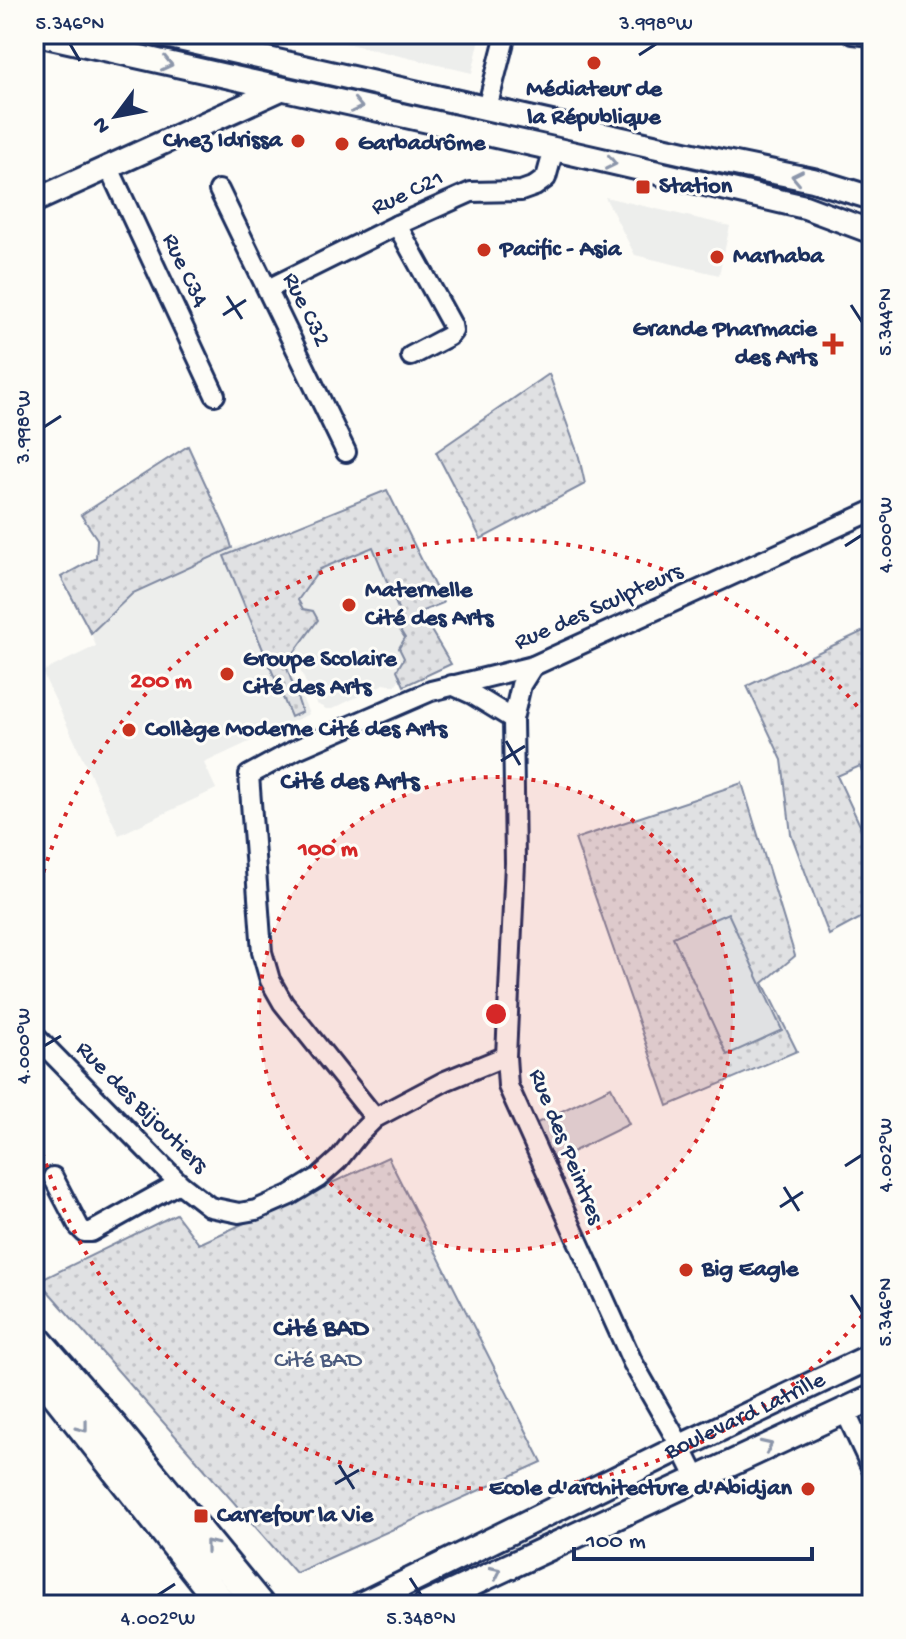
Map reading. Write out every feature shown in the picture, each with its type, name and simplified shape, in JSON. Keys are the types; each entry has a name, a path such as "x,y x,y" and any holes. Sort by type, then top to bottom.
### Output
{"main road":[{"path":"34,1337 113,1427 259,1605"},
{"name":"Boulevard Latrille","path":"361,1605 406,1595 681,1447 872,1356"},
{"path":"34,1366 216,1601"},
{"name":"Boulevard Latrille","path":"426,1605 872,1398"}],"street":[{"path":"37,34 805,207 872,232"},
{"path":"157,34 813,180 872,198"},
{"path":"487,108 506,34"},
{"path":"853,34 872,36"},
{"path":"281,89 286,63"},
{"path":"34,201 281,89"},
{"name":"Rue C21","path":"268,289 471,192 521,191 535,186 546,178 554,149"},
{"name":"Rue C34","path":"109,168 215,395"},
{"name":"Rue C32","path":"219,190 346,452"},
{"path":"397,225 453,331 411,356"},
{"name":"Rue des Sculpteurs","path":"375,1118 283,1003 270,980 262,952 249,775 297,749 431,691 533,666 872,511"},
{"name":"Rue des Peintres","path":"533,666 521,685 513,719 515,863 506,1056 508,1086 633,1363 697,1479"},
{"path":"452,685 513,719"},
{"name":"Rue des Bijoutiers","path":"34,1035 179,1183 210,1207 239,1213 256,1210 290,1195 318,1178 375,1118 445,1081 506,1056"},
{"path":"53,1177 84,1232 91,1232 179,1183"},
{"path":"845,1411 872,1469"}],"shaded area":[{"path":"307,34 481,34 472,73"},
{"path":"605,197 730,226 719,275 635,255"},
{"name":"Maternelle Cité des Arts","path":"356,502 403,621 404,658 397,670 400,678 395,686 384,684 326,709 313,699 293,654 317,620 303,609 264,540"},
{"path":"244,544 254,547 270,622 309,714 204,763 216,789 119,835 42,672 96,646 91,633 133,593"}],"green space":[{"path":"549,374 579,457 585,484 481,539 436,452"},
{"path":"188,446 232,548 133,593 91,633 61,577 96,558 97,539 81,515"},
{"path":"387,490 443,603 420,612 451,664 404,686 397,670 404,658 399,648 405,638 400,630 403,621 373,547 320,569 298,600 303,609 313,611 318,620 285,662 302,712 291,717 224,556"},
{"path":"872,627 872,792 860,766 837,776 872,851 872,912 829,935 791,834 782,760 747,686"},
{"path":"742,783 795,956 763,983 797,1051 668,1106 575,839"},
{"path":"728,913 782,1030 727,1055 673,937"},
{"path":"611,1087 629,1124 554,1161 535,1124"},
{"name":"Cité BAD","path":"388,1157 542,1462 296,1573 39,1281 176,1214 199,1244"}],"place":[{"name":"Médiateur de la République","path":"594,63"},
{"name":"Chez Idrissa","path":"298,141"},
{"name":"Garbadrôme","path":"342,144"},
{"name":"Station","path":"643,187"},
{"name":"Pacific - Asia","path":"484,250"},
{"name":"Marhaba","path":"717,257"},
{"name":"Grande Pharmacie des Arts","path":"833,344"},
{"name":"Maternelle Cité des Arts","path":"349,605"},
{"name":"Groupe Scolaire Cité des Arts","path":"227,674"},
{"name":"Collège Moderne Cité des Arts","path":"129,730"},
{"name":"Big Eagle","path":"686,1270"},
{"name":"Ecole d'architecture d'Abidjan","path":"808,1489"},
{"name":"Carrefour la Vie","path":"201,1516"}],"district":[{"name":"Cité des Arts","path":"350,783"},
{"name":"Cité BAD","path":"321,1330"}]}
